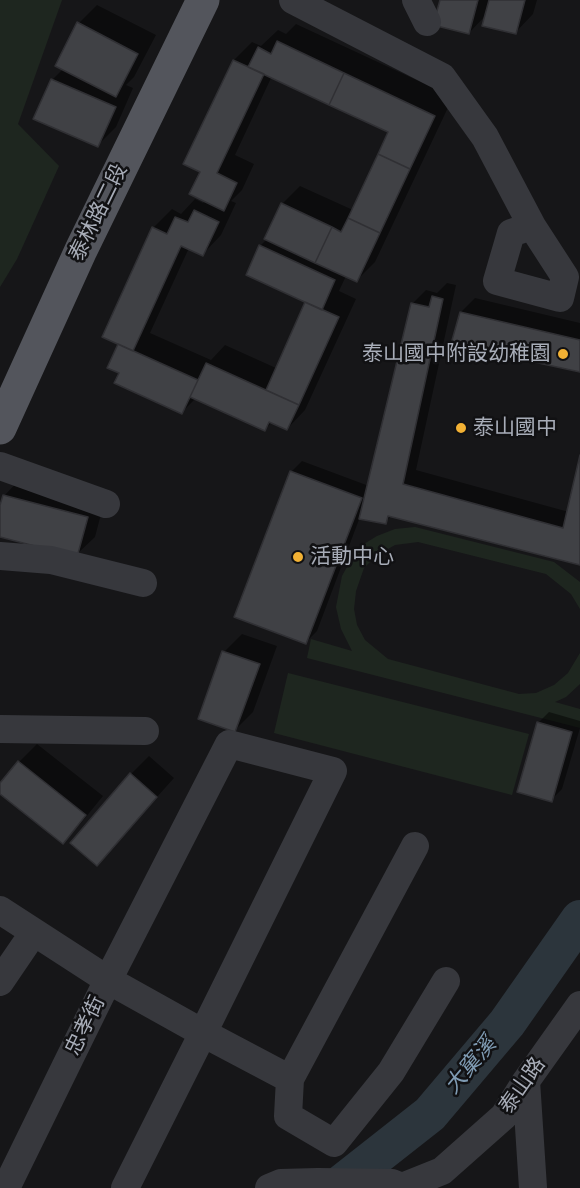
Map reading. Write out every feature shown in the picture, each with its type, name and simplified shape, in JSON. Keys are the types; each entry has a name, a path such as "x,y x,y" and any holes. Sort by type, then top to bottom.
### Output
{"main road":[{"name":"泰林路二段","path":"0,428 81,250 203,0"}],"street":[{"path":"293,0 442,77 485,137 532,226"},
{"path":"0,466 106,504"},
{"path":"0,556 51,560 143,583"},
{"path":"0,729 145,731"},
{"path":"125,1188 202,1033 333,771 229,744 108,980 202,1033 290,1079"},
{"path":"415,846 290,1079 288,1116 334,1143 391,1072 446,981"},
{"name":"忠孝街","path":"0,910 108,980 6,1188"},
{"path":"0,982 34,932"},
{"name":"泰山路","path":"398,1186 442,1171 504,1116 580,1005"},
{"path":"526,1081 533,1188"},
{"path":"275,1185 398,1186"}],"shaded area":[{"path":"0,0 62,0 18,124 59,166 17,259 0,287"},
{"path":"415,527 554,562 580,582 580,609 571,594 546,574 418,542 395,545 377,555 364,568 356,591 354,609 357,625 365,640 388,659 519,694 536,693 554,685 568,673 580,653 580,684 566,697 555,702 580,709 580,728 307,658 311,639 352,651 341,629 336,607 342,576 352,558 364,544 395,529"},
{"path":"288,673 529,734 512,795 274,733"}],"building":[{"path":"440,0 478,0 469,34 433,25"},
{"path":"489,0 525,0 516,34 482,26"},
{"path":"77,22 138,54 116,97 55,66"},
{"path":"277,41 344,73 329,105 248,67 258,47 271,54"},
{"path":"233,60 264,74 217,173 237,183 224,211 189,194 200,172 183,164"},
{"path":"344,73 435,116 410,169 378,154 388,132 329,105"},
{"path":"51,79 116,107 98,147 33,119"},
{"path":"378,154 410,169 380,233 348,218"},
{"path":"281,203 332,227 315,263 264,239"},
{"path":"194,210 219,222 203,256 181,246 133,351 102,337 152,227 167,234 175,217 188,222"},
{"path":"348,218 380,233 357,282 315,263 332,227 341,232"},
{"path":"259,245 335,280 322,310 246,275"},
{"path":"432,296 443,299 403,484 563,528 580,455 580,565 388,516 386,524 359,519 411,303 429,307"},
{"path":"305,302 339,317 299,405 266,390"},
{"path":"460,312 580,340 580,372 451,344"},
{"path":"118,344 198,380 182,414 114,383 119,373 107,368"},
{"path":"206,363 299,405 287,430 269,422 265,431 190,397"},
{"name":"活動中心","path":"290,471 362,498 306,644 234,617"},
{"path":"3,495 88,517 77,557 0,537 0,505"},
{"path":"222,651 260,664 235,732 198,719"},
{"path":"537,722 572,732 552,802 517,792"},
{"path":"18,761 86,815 63,844 0,794 0,783"},
{"path":"130,773 157,797 97,866 70,843"}],"waterway":[{"name":"大窠溪","path":"336,1188 430,1114 507,1023 580,919"}],"place":[{"name":"泰山國中附設幼稚園","path":"563,354"},
{"name":"泰山國中","path":"461,428"},
{"name":"活動中心","path":"298,557"}]}
